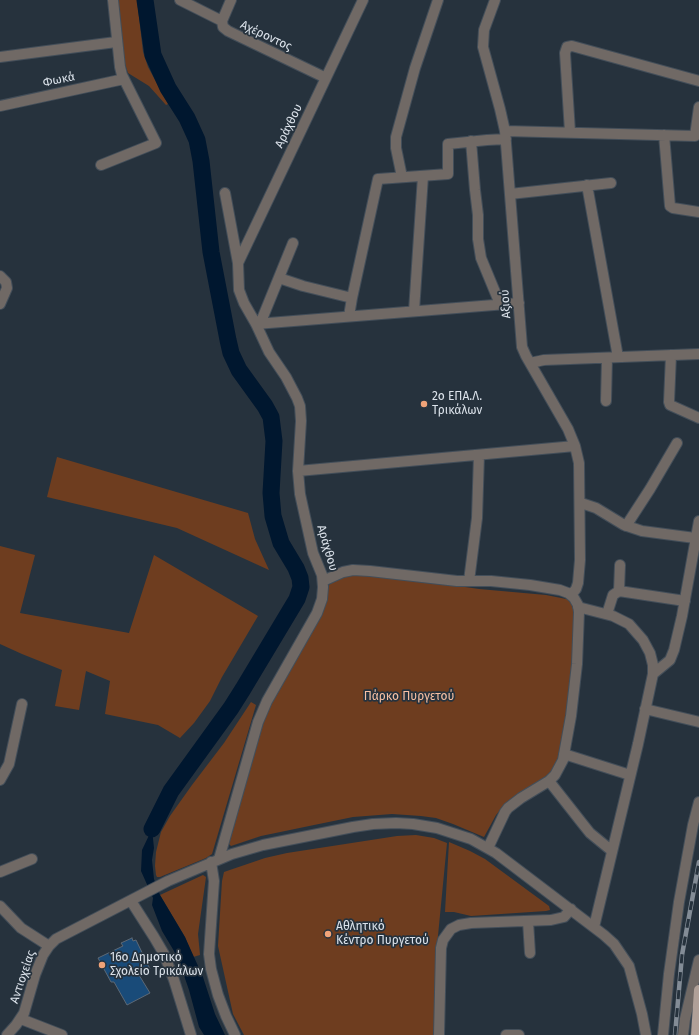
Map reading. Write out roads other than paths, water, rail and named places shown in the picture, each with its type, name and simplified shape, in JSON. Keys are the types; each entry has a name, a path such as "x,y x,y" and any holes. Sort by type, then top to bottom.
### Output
{"main road":[{"path":"696,1035 699,990"}],"street":[{"path":"101,165 156,143 124,79 120,67 112,0"},
{"path":"180,0 222,21 231,0"},
{"name":"Αράχθου","path":"238,263 362,0"},
{"path":"402,177 396,148 396,137 415,68 438,0"},
{"name":"Αξιού","path":"495,0 484,30 483,47 500,109 505,135 522,347 576,446 579,462 581,503 580,570 577,587 571,595"},
{"name":"Αχέροντος","path":"222,21 223,27 231,34 326,78"},
{"path":"0,57 116,42"},
{"path":"570,132 565,53 567,46 572,46 699,81"},
{"name":"Φωκά","path":"0,106 124,79"},
{"path":"349,316 378,179 448,174 448,144 505,135 570,132 695,136 699,107"},
{"path":"664,135 670,206 673,208 699,212"},
{"path":"471,141 478,215 478,239 482,258 500,304"},
{"path":"414,311 423,176"},
{"path":"510,194 611,183"},
{"path":"587,185 618,358"},
{"name":"Αράχθου","path":"215,861 258,722 267,701 317,613 322,599 323,581 313,553 305,517 298,471 301,422 300,406 286,377 269,352 258,324 244,303 239,290 238,263 225,193"},
{"path":"293,243 258,324 519,303"},
{"path":"0,276 6,282 7,288 0,304"},
{"path":"279,278 352,298"},
{"path":"530,363 544,360 699,354"},
{"path":"671,355 670,405 699,418"},
{"path":"606,401 607,358"},
{"path":"626,526 654,483 677,443"},
{"path":"298,471 576,446"},
{"path":"469,581 477,518 480,455"},
{"path":"581,503 592,506 626,526 656,534 695,538"},
{"path":"652,674 663,667 672,657 678,636 699,521"},
{"path":"619,591 620,565"},
{"path":"323,581 338,574 353,570 370,571 457,581 490,581 537,586 560,590 571,595 576,601 578,607 578,646 575,692 564,754 558,770 549,781 508,808 488,848"},
{"path":"607,614 613,595 619,591 684,601"},
{"path":"578,607 607,614 623,621 638,633 650,653 653,665 645,709 594,927"},
{"path":"0,780 9,764 22,704"},
{"path":"645,709 699,722"},
{"path":"564,754 630,774"},
{"path":"549,781 586,828 612,850"},
{"path":"663,1035 669,974 679,902 693,825 699,802"},
{"path":"0,906 21,928 49,946 56,939 168,881 244,850 353,827 379,824 413,824 437,828 461,834 488,848 572,910 614,944 629,966 646,1035"},
{"path":"0,872 32,859"},
{"path":"215,861 209,954 211,969 223,1009 235,1035"},
{"path":"134,899 164,954 174,980 191,1035"},
{"path":"439,1035 441,948 443,940 451,929 459,925 471,923 552,920 564,917 572,910"},
{"path":"528,921 530,953"},
{"name":"Αντιοχείας","path":"7,1035 21,1019 27,1006 38,968 43,955 49,946"},
{"path":"683,1035 685,1019 699,960"},
{"path":"21,1019 62,1035"},
{"path":"506,1035 519,1035"}],"water":[{"path":"152,829 154,848 152,860 154,879 160,895 185,937 203,977 215,1014 225,1035 204,1035 199,1027 181,967 174,951 162,931 152,905 153,898 141,871 142,850"}],"waterway":[{"path":"145,0 153,55 168,88 187,118 197,140 201,161 211,252 231,353 239,370 265,406 271,417 274,441 271,493 273,516 281,543 296,568 300,578 301,587 297,599 243,689 171,791 152,829"}],"railway":[{"path":"675,1035 682,955 699,862"}],"place":[{"name":"2ο ΕΠΑ.Λ. Τρικάλων","path":"424,404"},
{"name":"Αθλητικό Κέντρο Πυργετού","path":"328,934"},
{"name":"16ο Δημοτικό Σχολείο Τρικάλων","path":"102,965"}],"park label":[{"name":"Πάρκο Πυργετού","path":"409,697"}]}
